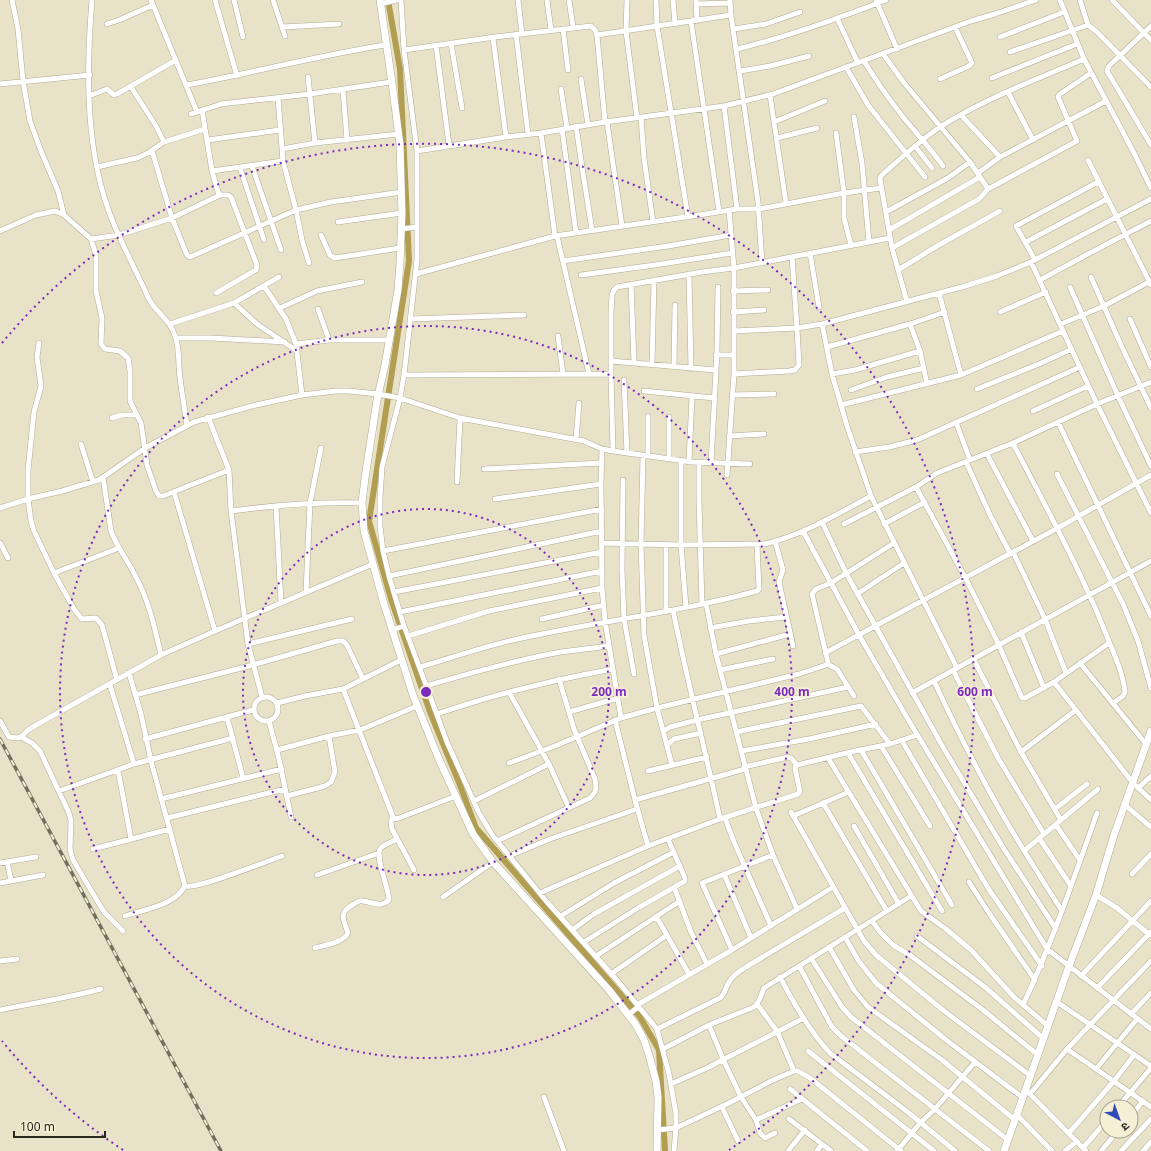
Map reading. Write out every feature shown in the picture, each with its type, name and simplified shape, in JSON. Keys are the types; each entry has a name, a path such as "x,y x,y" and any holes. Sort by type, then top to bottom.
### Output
{"street":[{"path":"12,0 18,29 23,81 33,130 58,191 64,214"},
{"path":"92,0 89,41 89,96 90,120 97,167 104,196 119,235 152,304 170,324 176,338 187,426"},
{"path":"215,0 237,76"},
{"path":"234,0 243,38"},
{"path":"273,0 285,36"},
{"path":"396,0 382,2 386,45 399,134 402,214 409,228 417,260 411,319 400,398 382,466 380,526 383,551 403,627 420,667 447,742 487,826 509,856 611,974 634,1010 636,1026 644,1040 654,1069 658,1097 660,1130 657,1151"},
{"path":"401,0 404,50 417,151 409,228 400,248 398,290 385,365 382,394 362,503 364,531 372,564 394,629 401,660 417,706 473,834 493,862 609,990 657,1029 671,1084 674,1151"},
{"path":"518,0 522,34"},
{"path":"547,0 551,30"},
{"path":"569,0 573,27"},
{"path":"627,0 626,30 653,222"},
{"path":"656,0 657,26 688,217"},
{"path":"673,0 675,24"},
{"path":"737,49 763,43 886,0"},
{"path":"417,151 506,136 724,106 770,95 955,27 1036,0"},
{"path":"1060,0 1084,59 1151,188"},
{"path":"1080,0 1088,25 1097,32 1151,87"},
{"path":"1112,0 1151,40"},
{"path":"719,211 694,21 696,2 730,2 759,209 762,263"},
{"path":"877,2 897,49"},
{"path":"107,24 119,20 152,3 205,129 212,171 218,192 220,194"},
{"path":"734,29 766,24 800,12"},
{"path":"1000,36 1064,12"},
{"path":"597,35 731,15"},
{"path":"838,18 858,63"},
{"path":"282,27 340,24"},
{"path":"1010,52 1088,25"},
{"path":"404,50 573,27 590,26 595,30 597,35 606,122 622,226"},
{"path":"1151,26 1109,66 1107,71 1151,145"},
{"path":"940,79 972,64 955,27"},
{"path":"563,29 568,70"},
{"path":"516,34 528,134"},
{"path":"493,38 506,136"},
{"path":"451,43 462,108"},
{"path":"992,78 1077,44"},
{"path":"187,86 347,51 386,45"},
{"path":"436,45 449,145"},
{"path":"883,54 940,127 970,162 988,189"},
{"path":"740,71 770,66 809,56"},
{"path":"907,302 892,248 881,188 881,176 915,146 940,127 961,114 1084,59"},
{"path":"89,96 107,89 114,95 117,94 176,60"},
{"path":"864,61 881,88 935,154 943,166"},
{"path":"846,67 868,105 925,177"},
{"path":"892,248 974,202 988,189 1076,141 1077,139 1059,96 1091,73"},
{"path":"0,84 90,74"},
{"path":"308,77 316,143"},
{"path":"581,79 588,124"},
{"path":"197,112 221,104 343,90 391,82"},
{"path":"131,87 156,126 164,142"},
{"path":"561,89 576,233"},
{"path":"343,90 347,140"},
{"path":"1008,92 1033,140"},
{"path":"770,95 786,203"},
{"path":"278,98 283,161 309,263"},
{"path":"774,122 825,101"},
{"path":"889,230 979,175 1000,157 1069,122 1106,101"},
{"path":"724,106 737,209"},
{"path":"961,114 1000,157"},
{"path":"854,117 862,163 869,242"},
{"path":"576,126 592,230"},
{"path":"777,138 817,128"},
{"path":"97,167 145,155 164,142 205,129"},
{"path":"208,140 280,130"},
{"path":"541,132 556,236 589,374"},
{"path":"836,133 844,193 845,224 851,245"},
{"path":"282,149 316,143 399,134"},
{"path":"915,146 932,168"},
{"path":"152,151 172,218 187,255 190,257 296,210 337,201 402,192"},
{"path":"1061,324 1104,306 1150,282 1116,218 1088,160"},
{"path":"212,171 283,161"},
{"path":"886,212 948,178 970,162"},
{"path":"252,166 281,250"},
{"path":"240,168 264,240"},
{"path":"1098,182 1016,226 1026,242 1040,280 1088,386 1151,513"},
{"path":"416,274 556,236 688,217 719,211 759,209 844,193 881,188"},
{"path":"91,238 119,235 172,218 220,194 228,195 230,196 246,232 257,268 216,292"},
{"path":"1026,242 1107,199"},
{"path":"734,331 797,328 822,324 998,276 1033,261 1151,199"},
{"path":"727,475 734,374 734,268 729,210"},
{"path":"898,270 937,246 1000,211"},
{"path":"0,231 44,213 55,212 64,214 91,238 97,264 96,291 102,318 101,344 105,349 120,352 128,358 130,371 129,397 131,405 137,414 142,427 147,465 158,494 161,497 229,470"},
{"path":"338,222 402,214"},
{"path":"1040,280 1151,221"},
{"path":"322,235 330,255 334,258 400,248"},
{"path":"563,261 668,246 731,235"},
{"path":"613,451 611,314 612,295 617,287 762,263 890,238"},
{"path":"581,275 655,265 732,252"},
{"path":"810,253 819,307"},
{"path":"734,374 789,371 795,370 799,364 792,257"},
{"path":"689,274 691,369"},
{"path":"170,324 234,303 279,277"},
{"path":"1091,277 1140,387 1151,408"},
{"path":"652,364 654,280"},
{"path":"280,308 317,291 362,282"},
{"path":"631,284 634,362"},
{"path":"264,286 280,308 288,323 296,344 302,395"},
{"path":"711,463 718,287"},
{"path":"1070,287 1118,396 1151,466"},
{"path":"733,291 768,290"},
{"path":"1000,312 1046,292"},
{"path":"939,293 961,375"},
{"path":"234,303 257,324 297,351"},
{"path":"674,366 675,305"},
{"path":"318,309 329,340"},
{"path":"733,312 764,310"},
{"path":"827,347 910,324 945,312"},
{"path":"411,319 524,315"},
{"path":"1130,319 1151,367"},
{"path":"822,324 832,374 855,452 870,496 998,758 1044,834"},
{"path":"910,324 920,352 927,384"},
{"path":"841,405 961,375 1064,331"},
{"path":"558,336 563,374"},
{"path":"176,338 212,338 285,342"},
{"path":"296,344 329,340 389,340"},
{"path":"39,343 38,357 41,386 34,412 28,470 28,499 31,521 34,531 54,573 77,615 82,619 96,618 102,625 117,680"},
{"path":"977,390 1039,364 1072,348"},
{"path":"832,374 855,370 920,352"},
{"path":"716,355 734,355"},
{"path":"611,361 715,370"},
{"path":"855,452 905,444 916,440 1080,367"},
{"path":"851,390 886,378 924,368"},
{"path":"404,374 611,374"},
{"path":"624,380 627,453"},
{"path":"844,524 916,487 937,473 1013,443 1097,404 1151,382"},
{"path":"1033,411 1088,386"},
{"path":"0,508 93,482 103,477 144,448 208,417 302,395 348,391 392,396 460,418 576,439 613,451 689,462 750,464"},
{"path":"644,391 714,398"},
{"path":"732,395 774,394"},
{"path":"689,462 692,396"},
{"path":"576,439 578,403"},
{"path":"112,418 122,415 137,414"},
{"path":"648,416 641,544 642,616 646,652 657,708 672,765"},
{"path":"208,417 229,470 231,511 244,618 248,644 262,697"},
{"path":"669,417 670,459"},
{"path":"458,482 460,418"},
{"path":"956,422 968,461 988,510 1045,619 1066,673"},
{"path":"1058,422 1151,616"},
{"path":"729,436 764,434"},
{"path":"1013,443 1090,594 1109,643 1125,689 1123,696 1113,703"},
{"path":"81,444 93,482"},
{"path":"306,592 310,503 321,448"},
{"path":"602,448 602,588 605,622 621,718"},
{"path":"987,454 1033,541"},
{"path":"681,461 681,545 686,607"},
{"path":"699,462 700,545 704,604 756,808 773,855 797,909"},
{"path":"484,469 602,463"},
{"path":"1057,474 1123,604 1138,641 1151,688"},
{"path":"825,653 964,577 1056,529 1151,475"},
{"path":"103,477 111,531 142,590 162,656"},
{"path":"623,480 624,619 634,674"},
{"path":"495,499 601,484"},
{"path":"916,487 998,644 1022,698 1025,698 1054,682 1109,643"},
{"path":"174,492 215,631"},
{"path":"602,543 700,545 758,544 775,542 822,522 870,496"},
{"path":"884,524 924,502"},
{"path":"231,511 310,503 362,503"},
{"path":"276,506 281,603"},
{"path":"383,551 602,509"},
{"path":"822,522 846,573 947,755 1004,849 1056,929"},
{"path":"389,576 602,531"},
{"path":"803,531 859,635 917,735 1047,949 1137,1019 1150,1027"},
{"path":"775,542 783,570 779,582 793,646"},
{"path":"0,543 8,558"},
{"path":"827,664 812,594 816,589 831,583 894,543"},
{"path":"420,667 520,638 666,612 759,590 758,544"},
{"path":"666,545 666,612"},
{"path":"54,573 119,548"},
{"path":"394,592 602,552"},
{"path":"912,693 998,644 1151,561"},
{"path":"858,594 904,563"},
{"path":"21,737 28,730 86,696 162,656 244,618 372,564"},
{"path":"400,612 602,571"},
{"path":"408,636 489,611 602,588"},
{"path":"542,619 604,605"},
{"path":"673,610 692,700 723,818 746,866 771,926"},
{"path":"710,628 749,621 786,617"},
{"path":"248,644 352,620"},
{"path":"394,629 403,627"},
{"path":"1021,632 1044,688"},
{"path":"716,654 790,634"},
{"path":"135,695 253,665 337,641 343,641 348,645 363,679"},
{"path":"426,686 473,672 527,659 561,652 609,646"},
{"path":"973,658 1021,752 1061,820"},
{"path":"720,670 774,659"},
{"path":"277,703 343,689 401,660"},
{"path":"1080,663 1146,744"},
{"path":"827,664 837,669 854,696"},
{"path":"510,763 621,718 799,674 827,664"},
{"path":"437,714 509,692 560,679 613,669"},
{"path":"129,673 161,799 186,886"},
{"path":"497,841 590,798 595,792 596,787 593,774 577,736 560,679"},
{"path":"934,681 967,750 992,797 1062,911"},
{"path":"1054,682 1135,785 1151,800"},
{"path":"110,684 134,764"},
{"path":"664,731 670,727 697,720 848,687"},
{"path":"343,689 393,817 391,825 414,870"},
{"path":"509,692 549,764 569,808"},
{"path":"262,697 271,697 277,703 278,711 274,718 269,721 259,720 256,717 253,710 256,702 262,697"},
{"path":"569,712 618,698"},
{"path":"277,750 329,736 360,730 417,706"},
{"path":"736,732 861,706 890,744"},
{"path":"145,739 253,710"},
{"path":"1021,752 1076,710"},
{"path":"227,717 243,778"},
{"path":"615,720 637,809 648,846"},
{"path":"0,721 9,737 21,737 32,742 40,751 70,818 69,844 73,860 104,912 123,931"},
{"path":"269,721 282,769 291,817"},
{"path":"741,751 809,739 876,724"},
{"path":"1028,1092 1031,1076 1038,1055 1096,895 1114,835 1125,805 1135,785 1151,731"},
{"path":"667,744 674,739 701,733"},
{"path":"797,766 902,741 917,735"},
{"path":"287,796 325,786 331,782 335,772 329,736"},
{"path":"59,791 134,764 151,761 233,738"},
{"path":"902,741 988,888 1042,966"},
{"path":"881,746 930,826"},
{"path":"861,750 952,905"},
{"path":"848,753 942,911"},
{"path":"648,771 707,757"},
{"path":"635,800 788,757 791,758 797,766"},
{"path":"828,758 921,912 946,929 971,950 1014,997 1048,1026"},
{"path":"474,801 549,764"},
{"path":"540,893 648,846 723,818 799,793 795,768 797,766"},
{"path":"161,799 282,769"},
{"path":"118,770 131,839"},
{"path":"1135,785 1151,776"},
{"path":"1055,809 1087,784"},
{"path":"167,818 285,789"},
{"path":"1024,851 1098,790"},
{"path":"849,792 792,814 864,941 876,955 944,1011 1031,1076"},
{"path":"393,817 396,819 399,818 456,796"},
{"path":"823,803 887,911"},
{"path":"1125,805 1151,827"},
{"path":"509,856 550,839 637,809"},
{"path":"1023,1005 1042,966 1097,813"},
{"path":"1056,825 1080,860"},
{"path":"854,826 899,904"},
{"path":"93,849 170,829"},
{"path":"1039,838 1071,886"},
{"path":"317,875 379,852 380,849 397,839"},
{"path":"584,942 685,880 668,839"},
{"path":"315,948 334,942 346,936 348,933 342,915 351,906 362,901 378,904 389,900 379,852"},
{"path":"561,916 614,882 674,852"},
{"path":"1132,874 1151,854"},
{"path":"732,950 702,885 704,882 773,855"},
{"path":"186,886 189,887 209,882 282,856"},
{"path":"0,863 36,857"},
{"path":"7,862 11,880"},
{"path":"443,897 493,862"},
{"path":"572,930 594,914 680,866"},
{"path":"724,874 751,938"},
{"path":"0,882 43,875"},
{"path":"969,882 1035,980"},
{"path":"125,916 166,903 180,894 186,886"},
{"path":"674,886 691,932 706,964"},
{"path":"634,1010 689,974 732,950 833,887"},
{"path":"1096,895 1117,908 1150,934 1097,988"},
{"path":"663,1049 709,1025 754,1007 758,1004 764,988 911,896"},
{"path":"1081,976 1151,901"},
{"path":"596,956 656,916 680,902"},
{"path":"657,1029 720,998 724,994 728,984 734,976 746,967 845,908"},
{"path":"656,916 689,974"},
{"path":"872,920 880,932 892,945 911,956 983,1010 1038,1055"},
{"path":"611,974 667,935"},
{"path":"917,936 985,987 1044,1039"},
{"path":"845,937 858,960 876,982 945,1039 1023,1098"},
{"path":"829,947 858,995 868,1007 936,1056 1016,1118 1052,1151"},
{"path":"811,958 842,1008 851,1017 1008,1140"},
{"path":"0,961 17,959"},
{"path":"1006,1150 1008,1140 1023,1098 1113,1000 1151,962"},
{"path":"799,966 832,1027 841,1036 989,1151"},
{"path":"780,978 804,1018 824,1046 836,1058 955,1151"},
{"path":"0,1010 45,1000 74,996 100,989"},
{"path":"1131,1014 1151,993"},
{"path":"1057,1002 1151,1067 1125,1099"},
{"path":"758,1004 777,1031 794,1071"},
{"path":"671,1084 804,1018"},
{"path":"1096,1069 1137,1019"},
{"path":"709,1025 723,1059 742,1097 756,1120 760,1133 764,1138 775,1133"},
{"path":"1067,1049 1148,1103 1139,1110"},
{"path":"808,1051 934,1151"},
{"path":"1069,1133 1114,1081 1134,1055"},
{"path":"660,1130 674,1128 722,1107 773,1080 794,1071 798,1071 810,1078 899,1150 920,1123 935,1110 975,1062"},
{"path":"790,1089 868,1151"},
{"path":"1028,1092 1085,1149 1099,1131"},
{"path":"544,1097 564,1151"},
{"path":"756,1120 802,1099"},
{"path":"722,1107 738,1141"},
{"path":"790,1119 831,1151"},
{"path":"1121,1151 1151,1119"},
{"path":"788,1151 805,1130"},
{"path":"1101,1151 1111,1139"},
{"path":"1065,1151 1077,1141"},
{"path":"1143,1151 1151,1142"},
{"path":"817,1151 822,1144"}],"waterway":[{"path":"388,0 400,69 409,261 369,521 391,599 430,712 476,828 640,1017 659,1050 665,1151"}],"railway":[{"path":"0,739 221,1151"}]}
